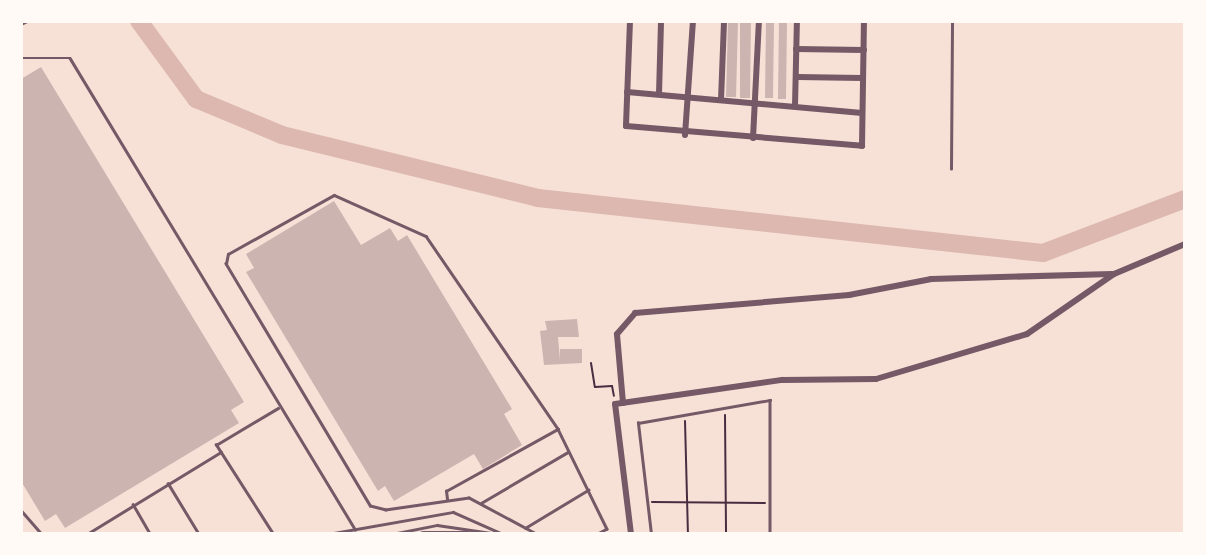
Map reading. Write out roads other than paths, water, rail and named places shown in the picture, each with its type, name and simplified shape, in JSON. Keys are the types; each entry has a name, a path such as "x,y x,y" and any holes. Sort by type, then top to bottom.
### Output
{"street":[{"path":"629,21 626,126 685,135 862,146 864,21"},
{"path":"659,94 661,21"},
{"path":"685,135 690,100 693,21"},
{"path":"721,100 724,21"},
{"path":"752,138 760,21"},
{"path":"795,106 797,21"},
{"path":"796,49 864,50"},
{"path":"797,77 862,78"},
{"path":"627,92 690,100 721,100 862,113"},
{"path":"619,404 782,380 876,379 1027,334 1114,274 1185,244"},
{"path":"631,534 619,404 617,334 635,313 849,295 931,279 1114,274"},
{"path":"423,534 468,534"}],"lane":[{"path":"21,24 27,21"},
{"path":"951,169 952,21"},
{"path":"21,58 70,58 278,408 355,529"},
{"path":"536,534 481,503 447,499 386,510 370,506 226,264 228,254 334,195 426,236 558,429 607,529 598,534"},
{"path":"651,534 638,423 770,400 770,534"},
{"path":"273,534 216,445 278,408"},
{"path":"447,499 446,491 558,429"},
{"path":"481,503 569,451"},
{"path":"87,534 221,452"},
{"path":"168,483 199,534"},
{"path":"525,528 588,490"},
{"path":"133,504 150,534"},
{"path":"21,510 42,534"},
{"path":"328,534 453,512 501,534"},
{"path":"393,534 437,524 501,534"}],"waterway":[{"path":"139,21 196,99 282,135 538,198 1043,253 1185,199"}]}
